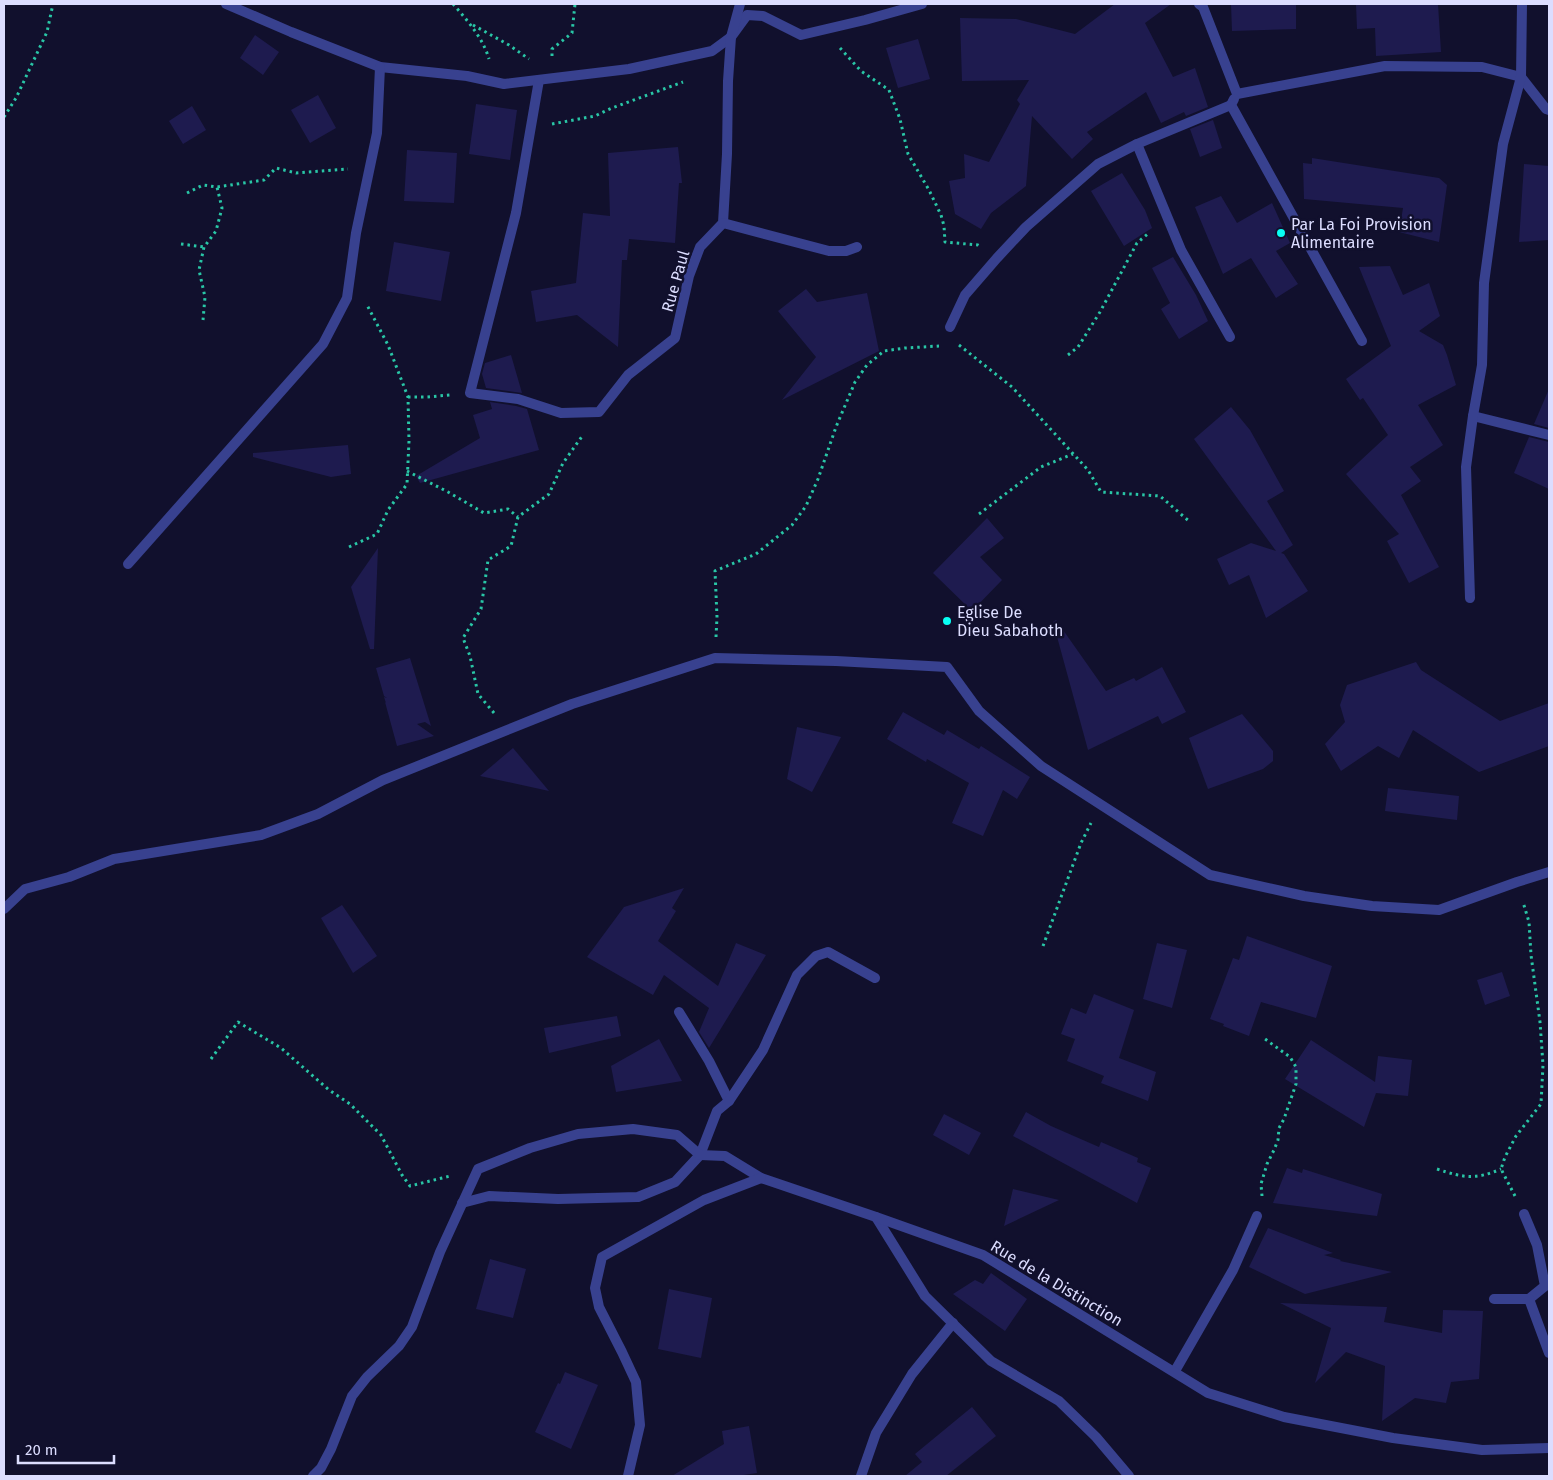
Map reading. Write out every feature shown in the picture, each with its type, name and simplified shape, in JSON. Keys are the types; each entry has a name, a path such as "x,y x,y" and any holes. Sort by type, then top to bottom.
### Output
{"street":[{"path":"226,4 380,67 467,76 504,84 629,69 712,51 731,37 747,15 763,16 801,35 922,4"},
{"path":"740,4 731,37 723,223 829,252 846,251 857,247"},
{"path":"949,332 965,295 997,258 1026,226 1098,164 1137,144 1231,105 1237,94 1204,7 1199,4"},
{"path":"1470,598 1466,467 1472,416 1482,365 1484,283 1501,154 1521,77 1522,4"},
{"path":"1237,94 1385,66 1482,68 1521,77 1546,109 1549,110"},
{"path":"128,564 323,344 347,298 356,233 377,133 380,67"},
{"path":"544,79 531,126 516,213 470,393 518,399 561,413 599,412"},
{"path":"1231,105 1362,341"},
{"path":"1137,144 1181,250 1230,337"},
{"name":"Rue Paul","path":"599,412 628,375 675,338 689,276 700,247 723,223"},
{"path":"1472,416 1549,435"},
{"path":"4,909 25,889 69,878 114,859 261,835 318,814 383,780 572,704 715,658 947,667 979,711 1041,766 1210,876 1304,896 1372,906 1439,910 1549,872"},
{"path":"462,1203 489,1196 558,1199 638,1197 675,1182 700,1155 717,1111 729,1101 763,1050 797,975 816,956 828,952 875,978"},
{"path":"679,1012 709,1060 729,1101"},
{"path":"312,1476 321,1468 331,1449 352,1396 367,1377 399,1346 412,1327 440,1252 478,1169 530,1148 578,1134 633,1128 677,1136 700,1155"},
{"name":"Rue de la Distinction","path":"700,1155 725,1156 760,1178 983,1255 1175,1371 1208,1393 1284,1417 1393,1438 1482,1450 1549,1448"},
{"path":"628,1476 640,1425 636,1382 598,1308 594,1288 602,1257 704,1200 760,1178"},
{"path":"1494,1299 1529,1299 1545,1286 1537,1245 1524,1214"},
{"path":"1175,1371 1233,1270 1257,1216"},
{"path":"876,1217 925,1296 991,1361 1059,1401 1096,1437 1130,1476"},
{"path":"1529,1299 1549,1353"},
{"path":"861,1476 876,1433 912,1374 953,1323"}],"path":[{"path":"4,116 16,98 47,32 53,4"},
{"path":"453,4 471,24 486,50 494,77 504,84"},
{"path":"471,24 509,45 534,63 544,79 552,67 552,49 572,33 575,4"},
{"path":"822,30 861,71 889,90 900,119 908,154 941,215 945,242 978,244 997,258"},
{"path":"531,126 564,123 595,116 684,82"},
{"path":"187,193 203,185 217,187 264,180 276,168 296,173 370,167"},
{"path":"203,320 205,297 199,270 204,247 216,231 222,208 217,187"},
{"path":"1068,355 1078,347 1100,312 1138,243 1167,216"},
{"path":"180,244 204,247"},
{"path":"349,547 377,534 388,510 407,484 409,441 408,397 388,345 363,297"},
{"path":"715,658 717,617 715,572 756,554 792,525 806,506 855,382 867,365 884,351 945,346 949,332 1012,387 1088,470 1101,492 1160,496 1190,522"},
{"path":"408,397 470,393"},
{"path":"508,730 478,694 470,656 463,638 481,609 488,560 511,546 518,517 549,494 563,464 599,412"},
{"path":"980,514 1041,467 1073,454"},
{"path":"407,471 448,492 484,514 508,510 518,517"},
{"path":"1043,946 1081,843 1101,804"},
{"path":"1517,882 1529,922 1543,1064 1541,1104 1516,1136 1501,1169 1524,1214"},
{"path":"211,1059 238,1022 281,1048 329,1090 350,1104 381,1135 402,1175 410,1186 478,1169"},
{"path":"1257,1216 1262,1190 1261,1184 1267,1164 1278,1140 1279,1128 1296,1084 1296,1067 1290,1057 1265,1039"},
{"path":"1437,1168 1464,1177 1486,1175 1501,1169"}],"building":[{"path":"1115,4 1171,4 1145,23 1173,77 1195,68 1208,107 1186,116 1184,112 1161,123 1146,92 1087,132 1093,139 1072,159 1032,116 1026,186 991,213 981,229 955,214 949,181 965,178 964,154 989,162 1020,104 1017,100 1029,80 962,81 960,18 1016,19 1075,34"},
{"path":"1231,4 1296,4 1296,29 1232,31"},
{"path":"1356,4 1438,4 1441,52 1376,56 1375,28 1357,29"},
{"path":"255,35 279,52 263,75 240,58"},
{"path":"918,39 930,79 898,88 886,48"},
{"path":"318,95 336,128 310,143 291,110"},
{"path":"476,104 517,110 510,160 469,154"},
{"path":"192,106 206,130 183,144 169,121"},
{"path":"1213,120 1222,148 1200,157 1190,129"},
{"path":"678,147 682,183 679,183 675,243 629,239 627,260 622,260 618,347 577,315 536,322 531,291 576,283 583,213 610,216 608,153"},
{"path":"407,150 457,153 454,203 404,201"},
{"path":"1312,158 1439,178 1447,185 1439,242 1399,232 1403,208 1304,199 1303,163 1312,164"},
{"path":"1524,164 1549,166 1549,240 1519,242"},
{"path":"1122,173 1145,210 1152,228 1124,246 1091,191"},
{"path":"1221,196 1237,223 1272,203 1290,243 1276,251 1298,284 1276,298 1251,258 1223,274 1195,207"},
{"path":"394,242 450,252 441,301 386,291"},
{"path":"1173,257 1196,295 1208,321 1179,339 1161,309 1170,303 1152,268"},
{"path":"1390,266 1403,295 1429,283 1440,316 1419,331 1443,345 1456,385 1418,405 1443,445 1410,467 1421,481 1401,495 1439,567 1409,583 1387,541 1399,534 1346,474 1388,435 1363,398 1360,400 1346,379 1391,346 1359,267"},
{"path":"806,289 817,302 867,293 879,351 782,400 816,357 778,311"},
{"path":"511,355 522,393 486,388 482,374 485,363"},
{"path":"1549,389 1549,428 1534,424"},
{"path":"490,402 527,409 539,450 420,483 416,476 480,438 473,415 492,409"},
{"path":"1231,407 1250,430 1284,491 1267,501 1293,545 1281,553 1284,554 1308,591 1266,618 1249,575 1229,585 1217,559 1251,543 1276,551 1194,439"},
{"path":"1529,437 1549,442 1549,489 1514,473"},
{"path":"348,445 351,474 331,477 253,457 253,453"},
{"path":"987,518 1004,538 980,557 1002,580 972,611 933,573"},
{"path":"378,548 374,649 370,649 351,587"},
{"path":"1056,620 1106,691 1134,678 1136,681 1162,667 1186,712 1162,724 1158,716 1088,750 1053,622"},
{"path":"410,658 431,726 425,722 417,724 434,736 397,746 384,697 387,698 384,696 376,668"},
{"path":"1416,662 1421,670 1500,721 1549,703 1549,746 1479,772 1413,730 1399,758 1378,746 1341,771 1325,744 1345,722 1340,705 1347,685"},
{"path":"903,712 944,735 947,730 979,749 981,746 1030,777 1017,799 1003,790 983,836 952,823 969,783 927,759 926,762 887,739"},
{"path":"1242,714 1273,751 1273,761 1263,769 1208,789 1189,738"},
{"path":"797,727 841,737 812,792 787,779"},
{"path":"513,748 549,791 480,776"},
{"path":"1388,788 1459,796 1457,820 1385,811"},
{"path":"684,888 672,908 676,911 658,941 718,986 736,943 766,955 709,1048 699,1032 709,1008 664,975 653,995 587,957 624,907"},
{"path":"342,905 377,956 353,973 321,918"},
{"path":"1247,936 1332,966 1316,1018 1261,1002 1249,1036 1210,1019 1233,958 1239,960"},
{"path":"1157,943 1187,950 1172,1008 1143,999"},
{"path":"1502,972 1510,996 1485,1005 1477,980"},
{"path":"1094,994 1134,1010 1119,1058 1156,1072 1148,1101 1101,1083 1104,1076 1067,1061 1075,1039 1061,1034 1071,1008 1086,1014"},
{"path":"617,1016 621,1036 549,1053 544,1028"},
{"path":"659,1039 682,1081 616,1092 611,1066"},
{"path":"1311,1040 1375,1082 1378,1056 1412,1060 1408,1096 1376,1093 1364,1127 1285,1079"},
{"path":"1026,1112 1051,1126 1099,1147 1101,1142 1138,1158 1137,1162 1151,1168 1137,1203 1013,1136"},
{"path":"944,1114 981,1133 969,1155 933,1135"},
{"path":"1287,1168 1302,1173 1303,1169 1382,1194 1377,1216 1273,1203"},
{"path":"1013,1189 1059,1200 1004,1226"},
{"path":"1268,1228 1333,1253 1324,1255 1340,1261 1392,1272 1305,1294 1249,1267"},
{"path":"490,1259 526,1269 513,1318 476,1309"},
{"path":"991,1273 1027,1299 1005,1331 953,1294 975,1280 983,1284"},
{"path":"669,1289 712,1298 701,1358 658,1349"},
{"path":"1280,1303 1387,1307 1384,1322 1442,1333 1443,1310 1483,1311 1479,1379 1451,1382 1446,1403 1415,1398 1382,1421 1385,1366 1346,1352 1315,1383 1331,1328"},
{"path":"565,1372 598,1385 571,1449 535,1432"},
{"path":"972,1407 996,1436 946,1476 905,1476 922,1462 915,1454"},
{"path":"749,1426 757,1473 737,1476 672,1476 724,1444 722,1431"}],"place":[{"name":"Par La Foi Provision Alimentaire","path":"1281,233"},
{"name":"Eglise De Dieu Sabahoth","path":"947,621"}]}
